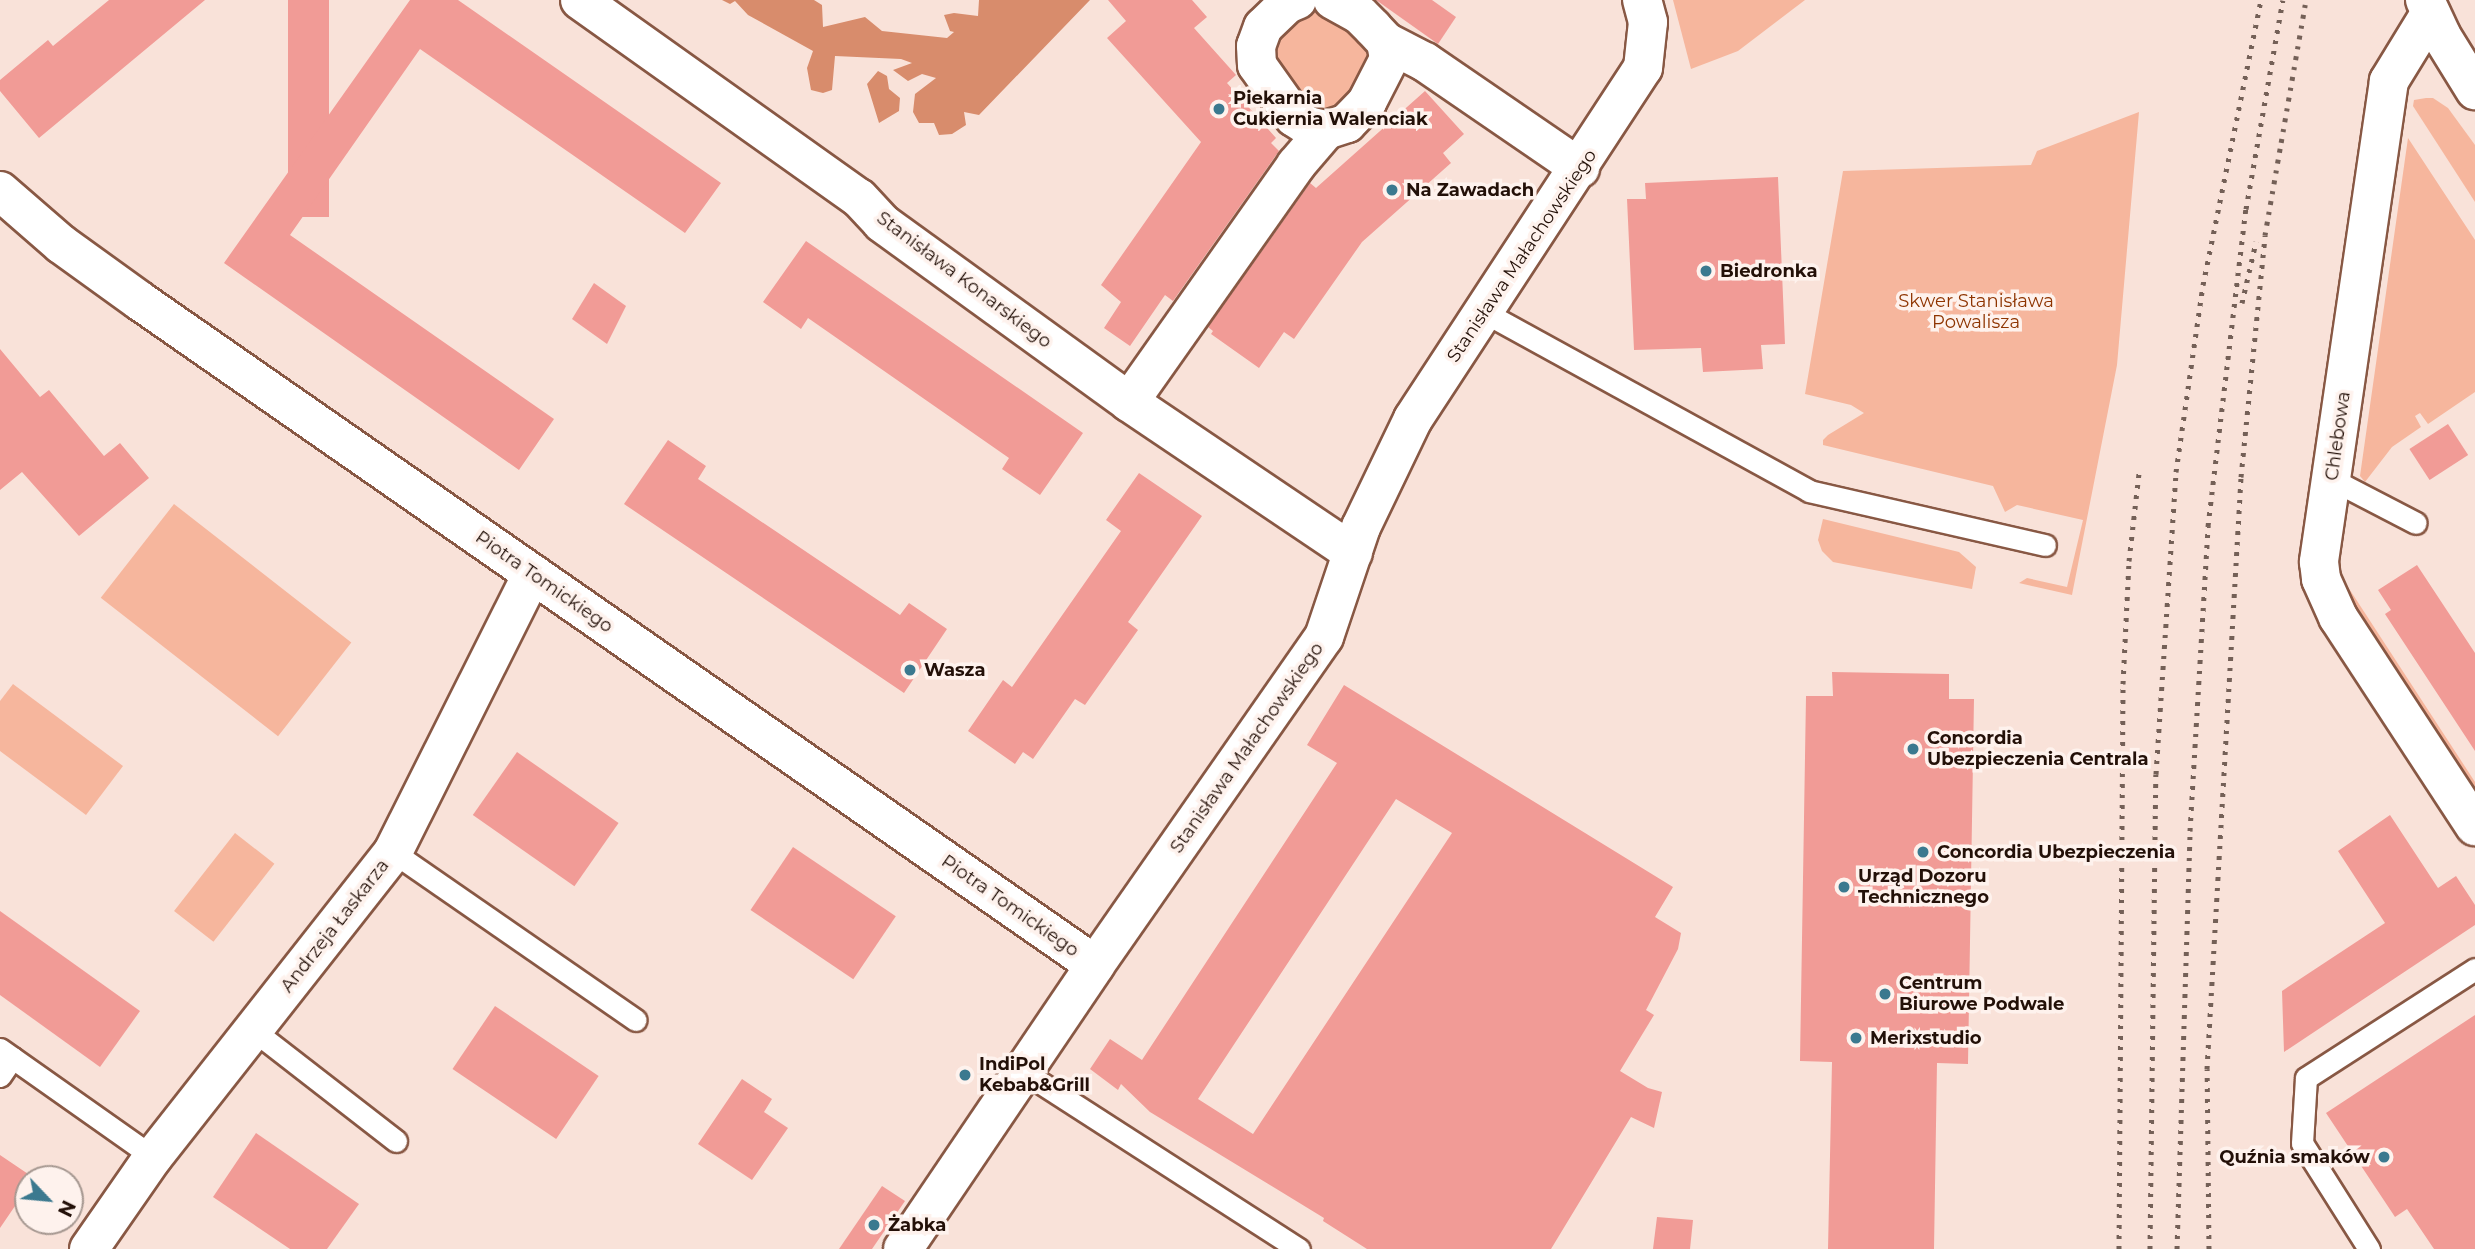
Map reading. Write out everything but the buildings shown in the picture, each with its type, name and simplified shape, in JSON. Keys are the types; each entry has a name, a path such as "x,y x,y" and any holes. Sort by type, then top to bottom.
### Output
{"street":[{"name":"Stanisława Konarskiego","path":"580,0 859,198 883,223 1129,402 1353,554"},
{"path":"1297,0 1287,4 1263,27 1256,46 1257,65 1294,117 1308,126 1326,130 1348,123 1367,102 1389,59 1386,43"},
{"path":"1334,0 1360,15 1386,43 1425,62 1580,168"},
{"name":"Stanisława Małachowskiego","path":"903,1249 1095,965 1324,636 1376,492 1413,419 1580,168 1643,68 1648,22 1642,0"},
{"path":"2425,5 2475,90"},
{"name":"Chlebowa","path":"2425,5 2389,81 2319,562 2321,579 2338,617 2475,826"},
{"path":"1129,402 1296,165 1326,130"},
{"name":"Piotra Tomickiego","path":"0,191 61,244 140,301 1095,965"},
{"name":"Andrzeja Łaskarza","path":"89,1249 153,1157 393,852 532,574"}],"lane":[{"path":"1485,312 1809,491 2045,545"},
{"path":"2333,480 2416,523"},
{"path":"393,852 636,1020"},
{"path":"2369,1249 2302,1143 2306,1078 2475,969"},
{"path":"253,1030 396,1141"},
{"path":"4,1061 153,1157"},
{"path":"1024,1072 1300,1249"}],"green space":[{"path":"1673,0 1805,0 1738,51 1691,69"},
{"path":"1307,9 1325,9 1341,16 1375,56 1337,112 1315,112 1278,77 1270,39"},
{"path":"2433,98 2448,108 2475,145 2475,202 2413,106 2414,100"},
{"name":"Skwer Stanisława Powalisza","path":"2139,112 2117,365 2072,595 2019,583 2027,578 2067,587 2083,520 2017,505 2005,512 1993,486 1823,445 1823,440 1828,435 1864,413 1851,405 1805,394 1843,171 2031,165 2037,151"},
{"path":"2408,138 2475,240 2475,392 2428,424 2420,413 2415,416 2421,427 2392,447 2365,482 2360,476"},
{"path":"174,504 351,643 278,736 101,598"},
{"path":"1823,519 1959,552 1976,567 1972,589 1833,562 1822,551 1818,540"},
{"path":"2346,584 2475,782 2475,798 2344,598"},
{"path":"13,684 123,766 86,815 0,751 0,701"},
{"path":"235,833 274,864 213,942 174,911"}],"shaded area":[{"path":"722,0 814,0 822,5 823,27 865,17 882,31 947,38 954,32 950,31 944,15 954,13 978,16 979,0 1090,0 979,115 964,112 966,125 952,134 939,135 934,123 919,123 913,112 915,94 936,78 922,74 908,81 893,70 912,63 901,59 835,56 832,90 823,93 811,90 807,68 813,51 748,15 735,1 730,4"},
{"path":"878,71 887,76 889,89 900,98 899,111 879,123 867,84"}],"railway":[{"path":"2150,1249 2156,774 2176,472 2203,285 2261,0"},
{"path":"2177,1249 2190,831 2208,526 2246,209 2283,0"},
{"path":"2209,1249 2207,1069 2241,477 2265,235 2306,0"},
{"path":"2242,303 2256,242"},
{"path":"2119,1249 2123,684 2129,561 2139,473"}],"place":[{"name":"Piekarnia Cukiernia Walenciak","path":"1219,109"},
{"name":"Na Zawadach","path":"1392,190"},
{"name":"Biedronka","path":"1706,271"},
{"name":"Wasza","path":"910,670"},
{"name":"Concordia Ubezpieczenia Centrala","path":"1913,749"},
{"name":"Concordia Ubezpieczenia","path":"1923,852"},
{"name":"Urząd Dozoru Technicznego","path":"1844,887"},
{"name":"Centrum Biurowe Podwale","path":"1885,994"},
{"name":"Merixstudio","path":"1856,1038"},
{"name":"IndiPol Kebab&Grill","path":"965,1075"},
{"name":"Quźnia smaków","path":"2384,1157"},
{"name":"Żabka","path":"874,1225"}]}
